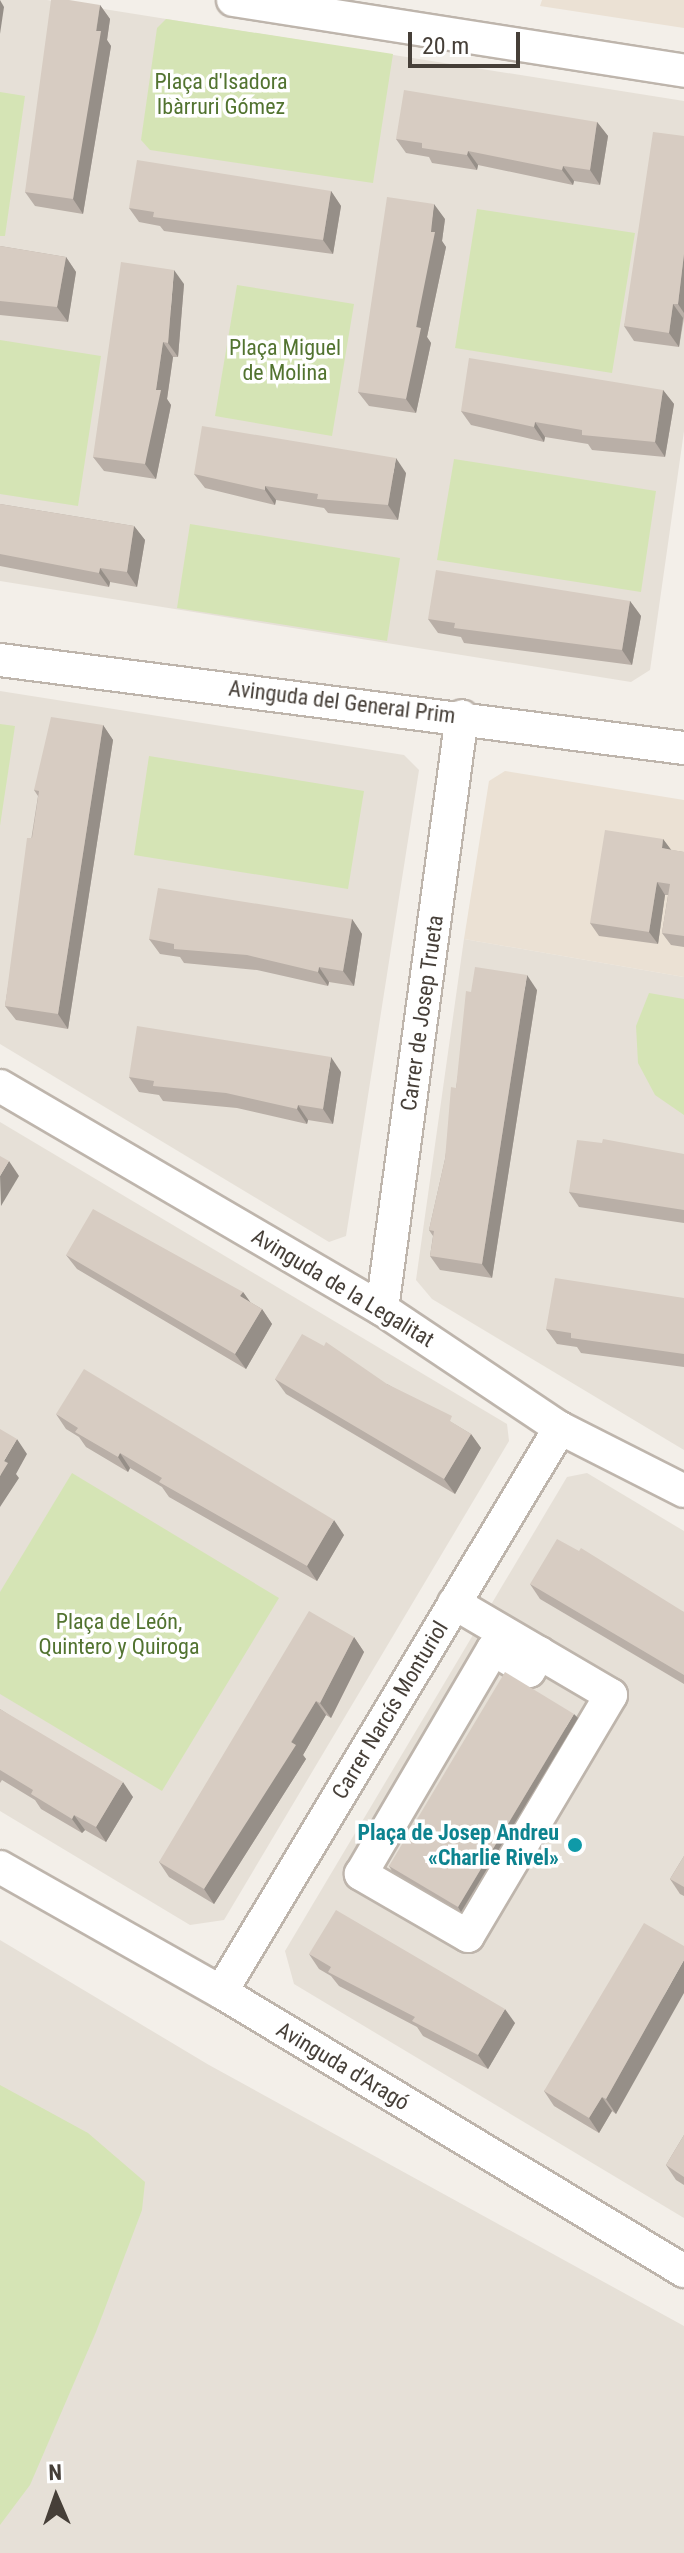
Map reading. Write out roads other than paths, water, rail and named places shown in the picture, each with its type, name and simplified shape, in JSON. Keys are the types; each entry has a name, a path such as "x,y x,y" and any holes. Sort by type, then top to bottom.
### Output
{"street":[{"path":"233,0 684,71"},
{"name":"Avinguda del General Prim","path":"0,660 462,716 684,748"},
{"name":"Carrer de Josep Trueta","path":"382,1309 462,716"},
{"name":"Avinguda de la Legalitat","path":"0,1086 382,1309 560,1428 684,1491"},
{"name":"Carrer Narcís Monturiol","path":"221,1992 560,1428"},
{"path":"454,1603 540,1653 611,1695 468,1936 361,1874 493,1649 529,1671 540,1653"},
{"name":"Avinguda d'Aragó","path":"0,1867 221,1992 684,2271"}],"place":[{"name":"Plaça de Josep Andreu «Charlie Rivel»","path":"575,1845"}],"park label":[{"name":"Plaça d'Isadora Ibàrruri Gómez","path":"221,94"},
{"name":"Plaça Miguel de Molina","path":"285,360"},
{"name":"Plaça de León, Quintero y Quiroga","path":"119,1634"}]}
